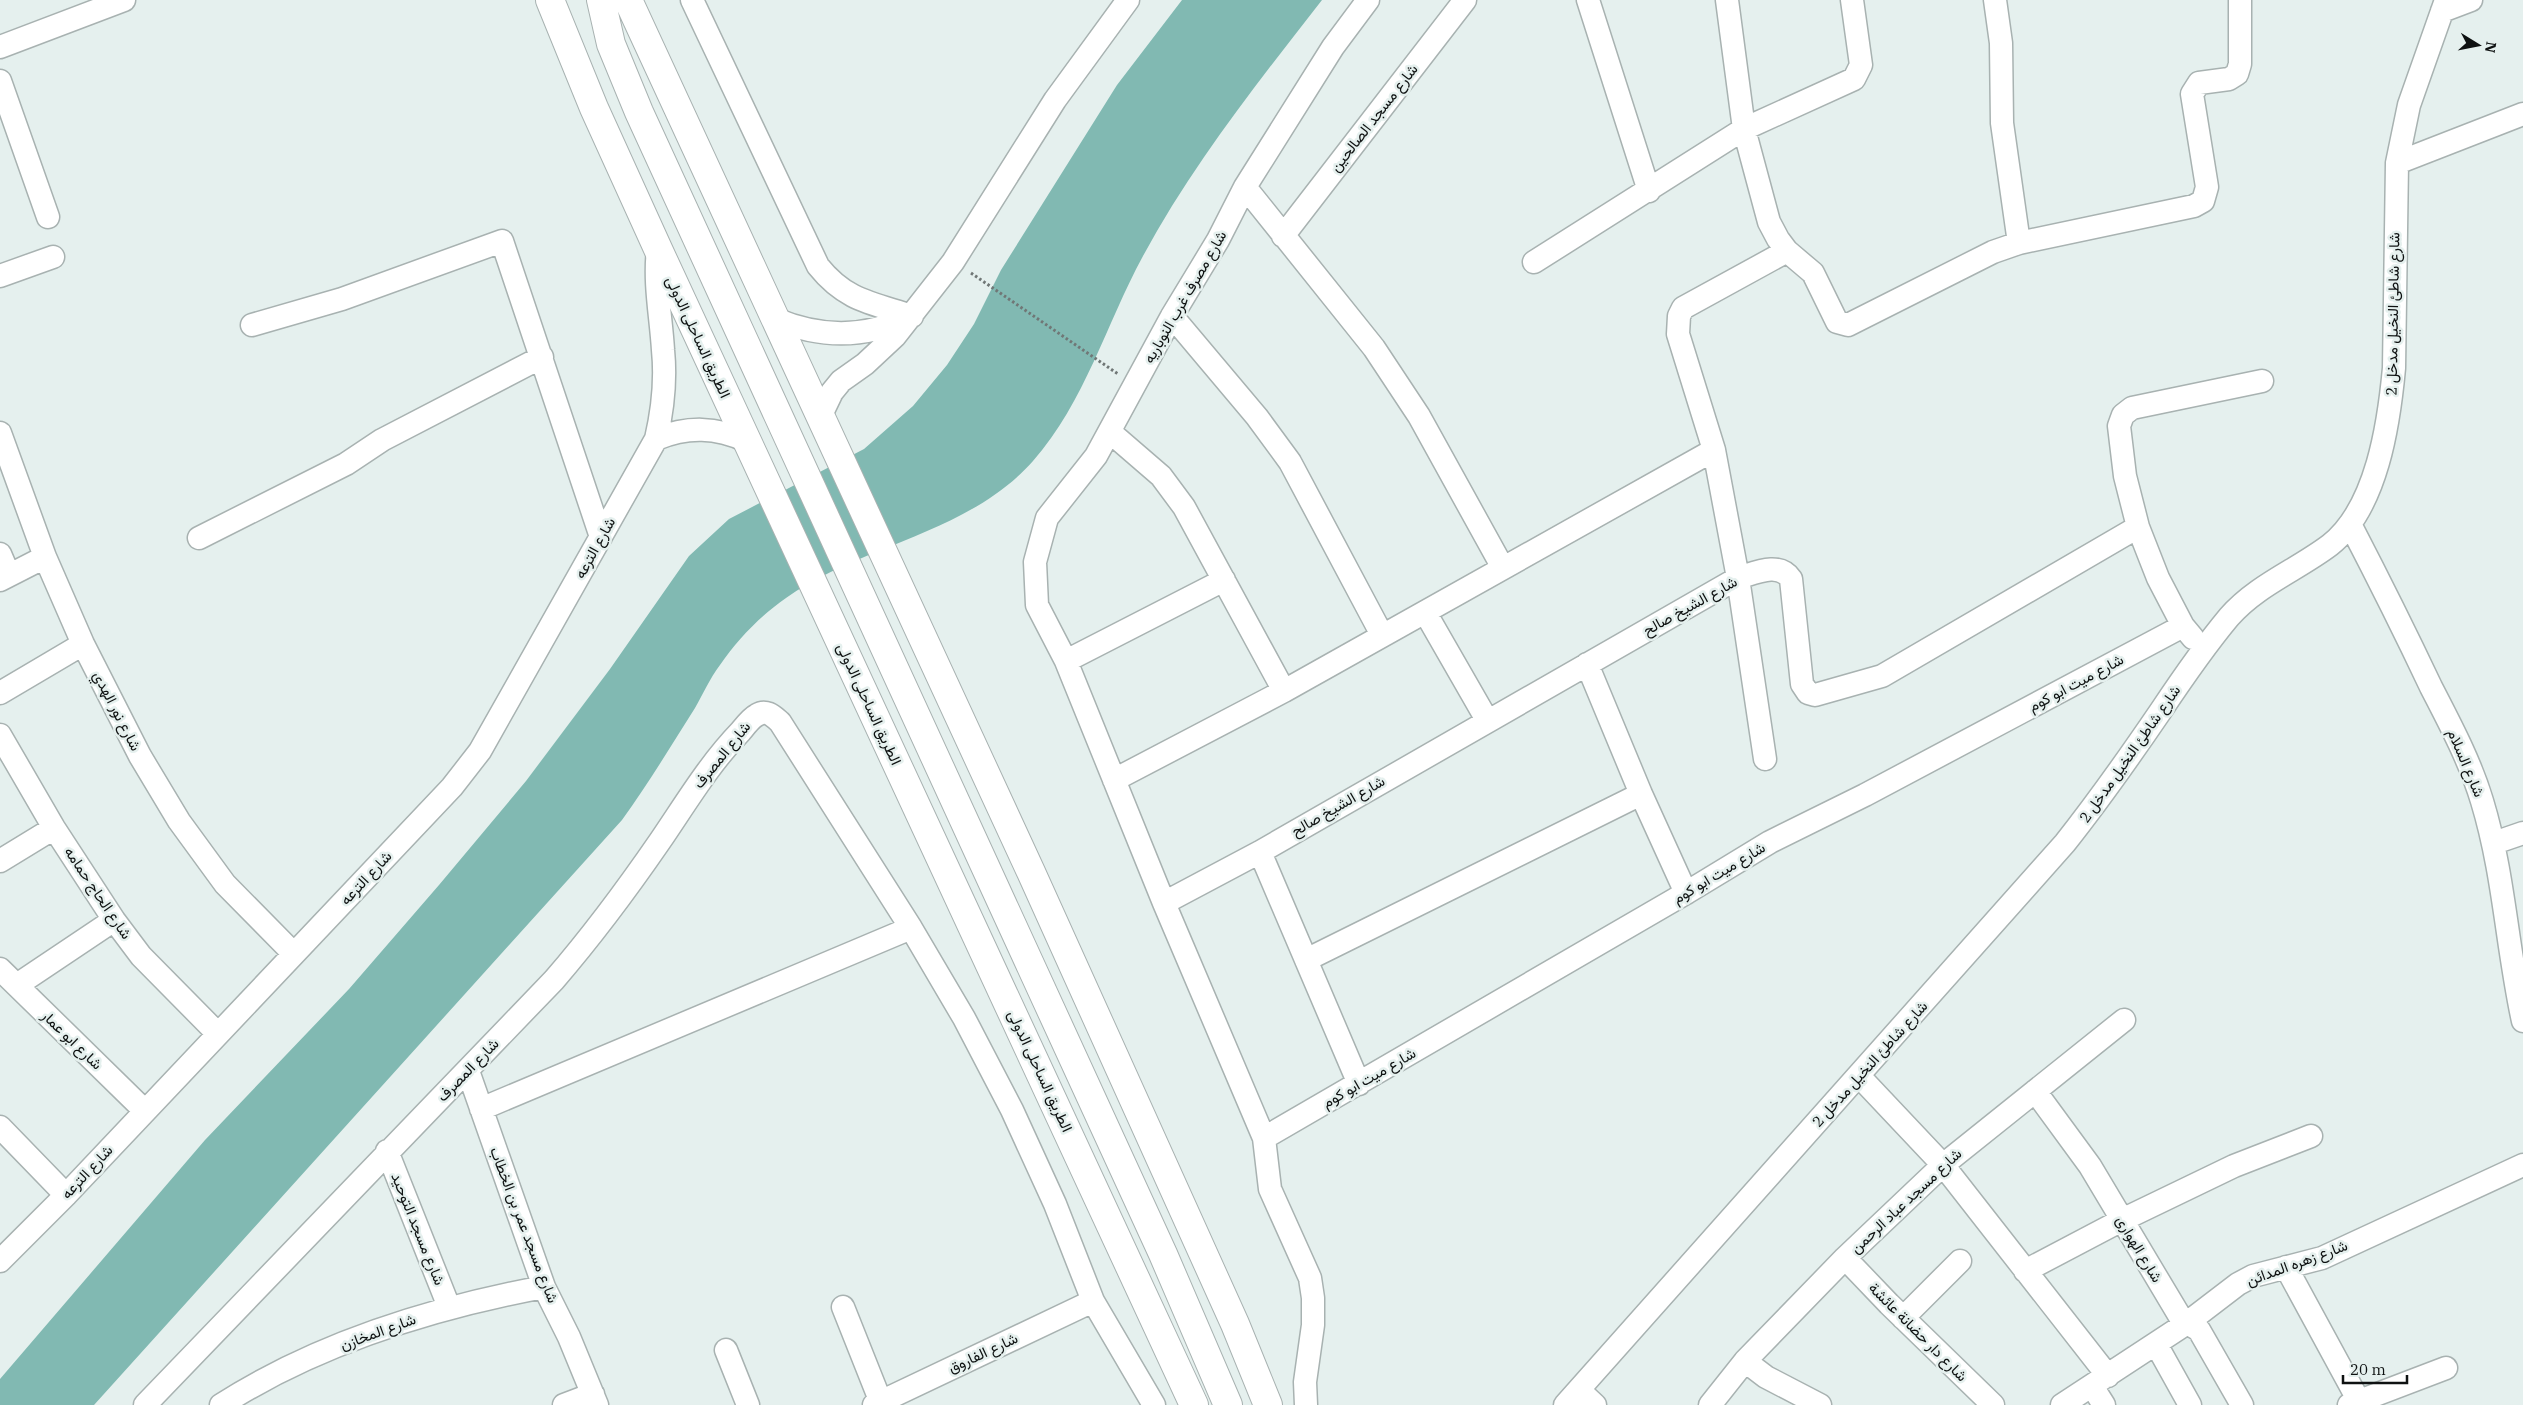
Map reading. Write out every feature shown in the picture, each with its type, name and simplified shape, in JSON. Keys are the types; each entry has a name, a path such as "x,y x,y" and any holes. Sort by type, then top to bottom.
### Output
{"highway":[{"name":"الطريق الساحلى الدولى","path":"550,0 594,108 658,249 1194,1405"},
{"path":"601,0 611,44 639,112 1163,1254 1228,1405"},
{"path":"628,0 912,612 1227,1306 1268,1405"}],"street":[{"path":"0,47 124,0"},
{"path":"692,0 818,266 843,292 859,300 912,316"},
{"path":"820,417 832,392 841,381 881,351 912,316 953,262 1055,100 1128,0"},
{"name":"شارع مصرف غرب النوباريه","path":"1066,661 1037,605 1035,562 1047,518 1096,456 1172,316 1218,240 1245,187 1333,47 1368,0"},
{"name":"شارع مسجد الصالحين","path":"1283,236 1465,0"},
{"path":"1588,0 1649,192"},
{"path":"1728,0 1744,129 1770,222 1787,251 1813,273 1836,322 1848,325 1993,252 2019,243 2194,206 2203,201 2207,187 2192,94 2200,83 2229,79 2237,74 2240,64 2240,0"},
{"path":"1534,262 1649,192 1744,129 1854,79 1861,65 1852,0"},
{"path":"1995,0 2001,43 2002,123 2019,243"},
{"path":"2444,6 2471,0"},
{"name":"شارع شاطئ النخيل مدخل 2","path":"1580,1400 1860,1076 2065,843 2101,797 2203,650 2231,616 2259,590 2331,544 2350,524 2375,473 2392,400 2397,164 2409,104 2444,6"},
{"path":"0,81 48,217"},
{"path":"2397,164 2523,114"},
{"path":"1245,187 1374,348 1419,416 1503,568"},
{"path":"252,325 342,299 501,240 602,537"},
{"name":"شارع الترعه","path":"0,1261 66,1195 452,787 476,758 493,732 656,439 662,410 664,372 656,285 658,249"},
{"path":"1765,759 1738,578 1714,450 1678,334 1679,316 1683,308 1787,251"},
{"path":"0,276 53,257"},
{"path":"775,319 814,332 835,335 876,330 912,316"},
{"path":"1172,316 1258,417 1290,462 1382,635"},
{"path":"199,538 346,464 382,440 542,357"},
{"path":"2203,650 2183,626 2158,578 2138,527 2125,476 2119,426 2123,415 2132,408 2262,381"},
{"path":"656,439 671,433 702,428 725,432 747,441"},
{"path":"1110,432 1161,476 1184,507 1284,691"},
{"name":"شارع نور الهدي","path":"0,433 45,557 83,644 140,756 179,821 225,884 294,954"},
{"path":"1114,780 1284,691 1714,450"},
{"name":"شارع السلام","path":"2350,524 2470,767 2494,844 2515,985 2523,1021"},
{"name":"شارع الشيخ صالح","path":"1164,903 1260,852 1487,720 1738,578 1775,568 1784,571 1791,579 1802,684 1808,693 1815,695 1882,676 2138,527"},
{"path":"0,554 5,578 45,557"},
{"path":"1224,580 1066,661 1164,903 1264,1138 1270,1189 1310,1278 1313,1325 1305,1382 1306,1405"},
{"path":"1425,612 1487,720"},
{"name":"شارع ميت ابو كوم","path":"1264,1138 1686,893 1770,842 1874,790 2183,626"},
{"path":"0,693 83,644"},
{"path":"1587,664 1641,794 1686,893"},
{"name":"شارع المصرف","path":"145,1405 387,1151 468,1071 589,940 660,842 694,788 733,739 756,715 763,712 772,714 780,722 911,928"},
{"name":"شارع الحاج حمامه","path":"0,735 54,828 114,920 141,956 218,1034"},
{"path":"1306,960 1641,794"},
{"path":"2,858 54,828"},
{"path":"2494,844 2523,833"},
{"path":"1260,852 1359,1084"},
{"path":"17,986 114,920"},
{"path":"481,1109 911,928 964,1018 1012,1110 1055,1204 1093,1301 1154,1405"},
{"name":"شارع ابو عمار","path":"0,969 145,1111"},
{"name":"شارع مسجد عباد الرحمن","path":"1710,1405 1745,1361 1845,1258 1943,1165 2124,1020"},
{"name":"شارع مسجد عمر بن الخطاب","path":"468,1071 544,1286 569,1337 595,1400"},
{"path":"1860,1076 1943,1165 2025,1271 2100,1381 2104,1405"},
{"name":"شارع الهوارى","path":"2035,1091 2090,1166 2182,1320 2198,1330 2242,1405"},
{"path":"0,1127 66,1195"},
{"path":"2025,1271 2122,1220 2234,1166 2311,1136"},
{"name":"شارع مسجد التوحيد","path":"387,1151 449,1307"},
{"name":"شارع زهره المدائن","path":"2062,1405 2187,1323 2238,1284 2254,1276 2322,1258 2523,1165"},
{"name":"شارع دار حضانة عائشة","path":"1845,1258 1903,1318 1993,1405"},
{"path":"1903,1318 1960,1261"},
{"path":"2286,1267 2357,1404 2446,1368"},
{"name":"شارع المخازن","path":"221,1405 300,1363 373,1332 449,1307 544,1286"},
{"name":"شارع الفاروق","path":"879,1404 1093,1301"},
{"path":"843,1307 879,1404"},
{"path":"2156,1344 2190,1405"},
{"path":"726,1350 748,1405"},
{"path":"1745,1361 1766,1377 1820,1405"},
{"path":"564,1405 595,1400"}],"path":[{"path":"972,273 1103,364"}],"water":[{"path":"1182,0 1322,0 1227,124 1162,222 1130,282 1094,362 1067,414 1033,461 1007,486 978,506 947,522 848,564 816,580 786,598 758,620 734,646 716,670 695,708 622,820 94,1405 0,1405 0,1379 205,1140 349,989 439,885 526,781 610,669 689,556 729,519 864,449 913,406 947,365 974,324 1001,270 1117,85"}]}
